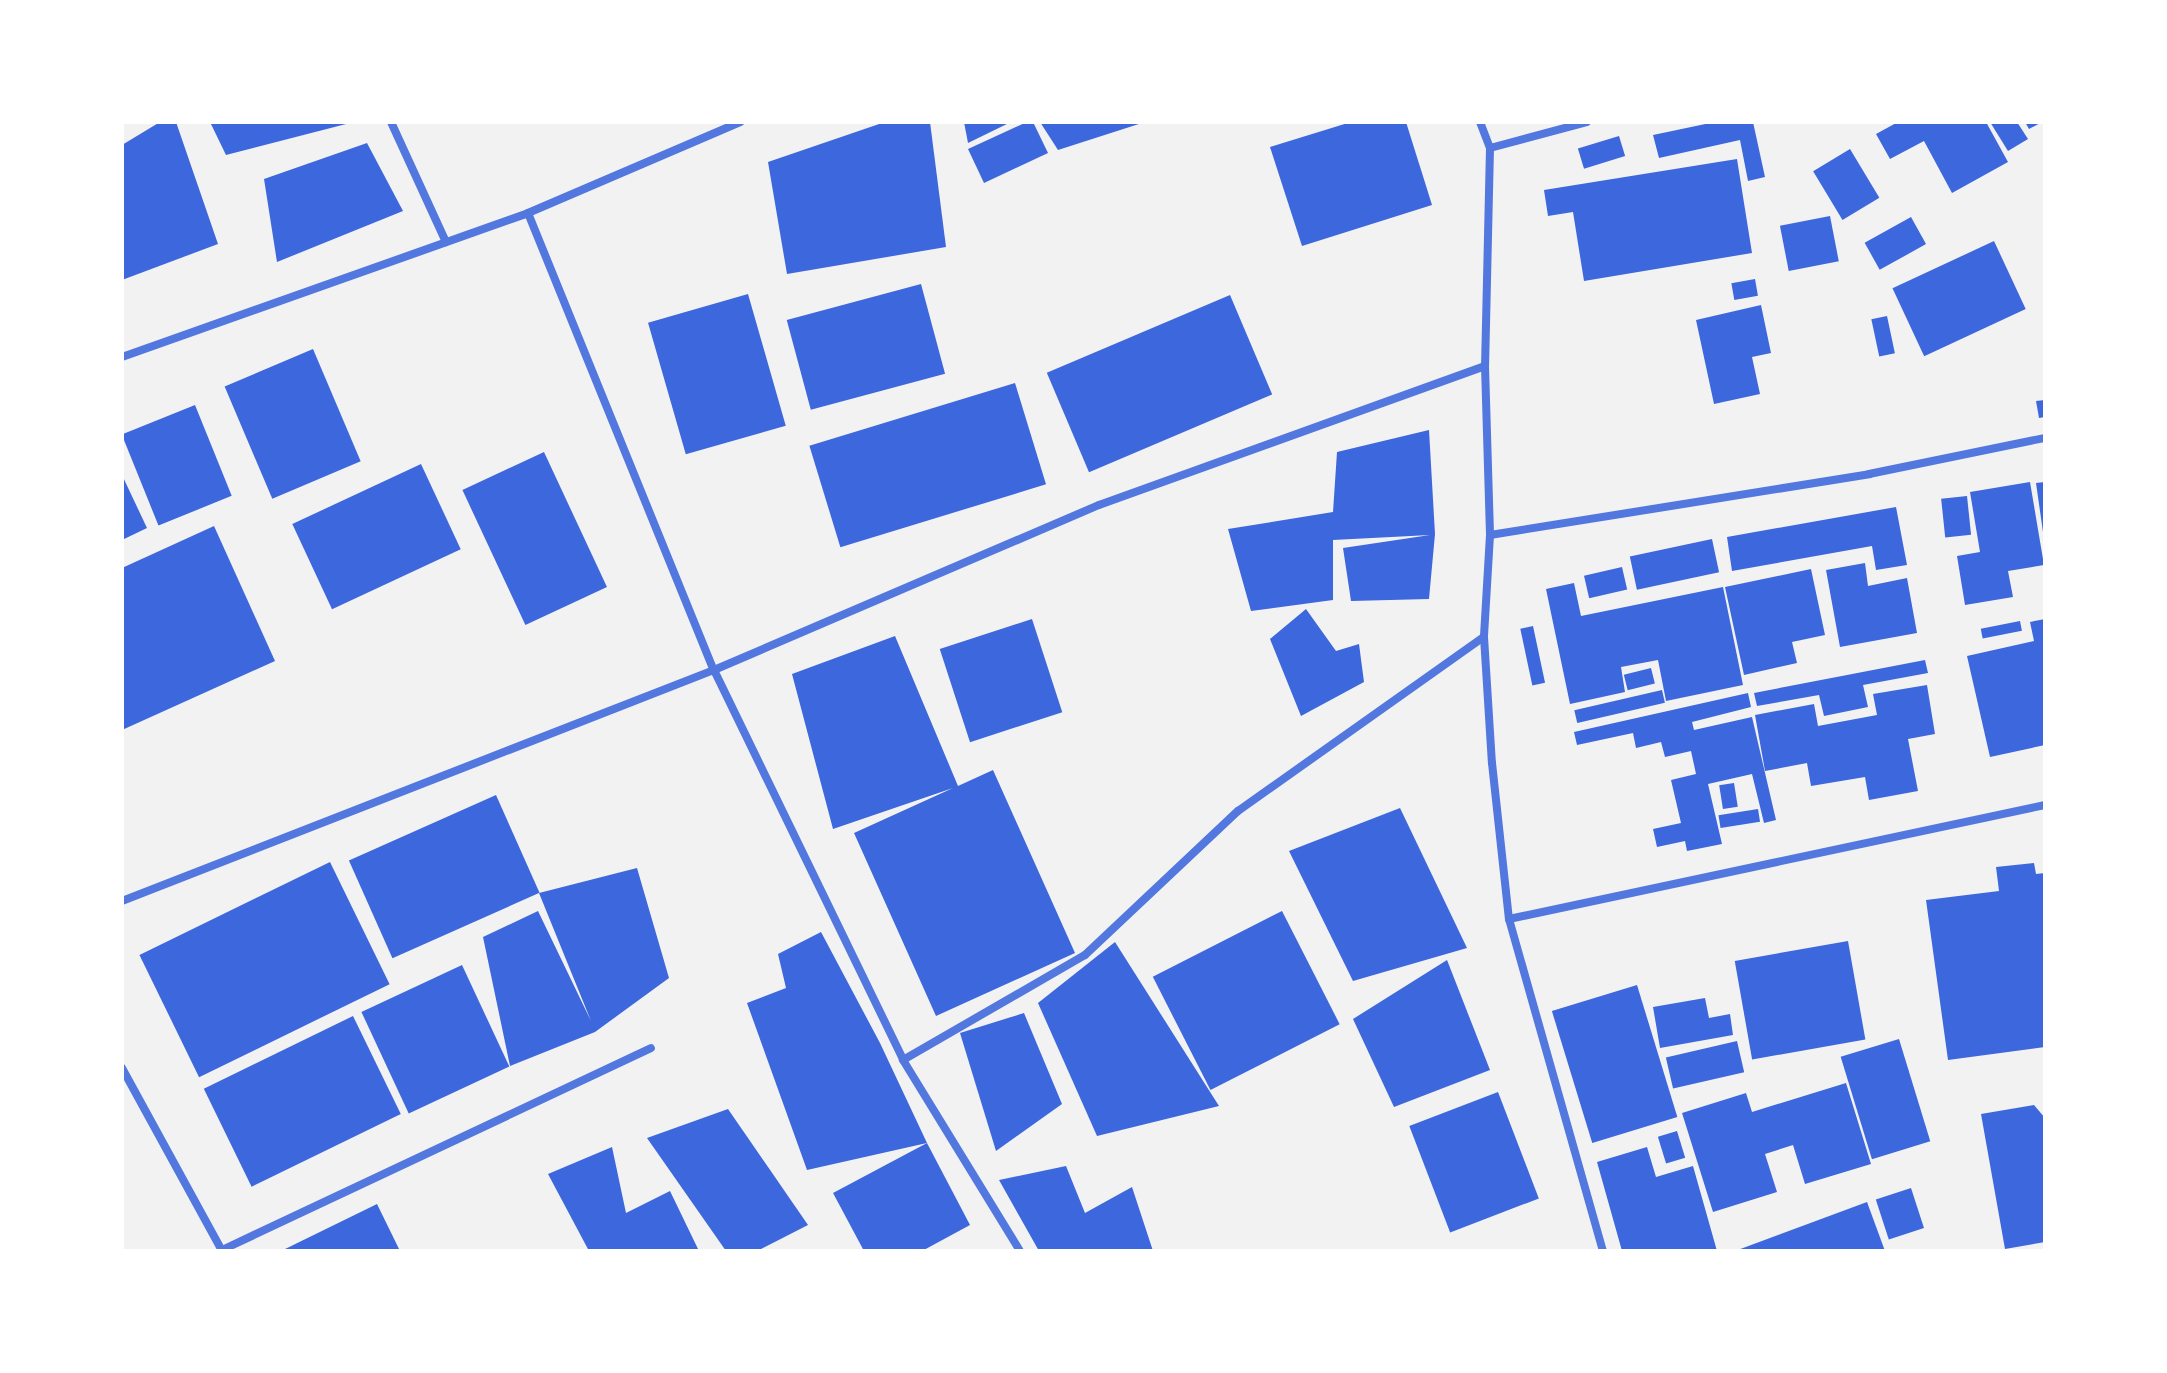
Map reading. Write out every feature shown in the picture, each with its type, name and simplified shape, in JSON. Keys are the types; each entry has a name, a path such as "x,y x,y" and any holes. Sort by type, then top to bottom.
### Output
{"street":[{"path":"391,122 446,242"},
{"path":"122,357 528,213 740,122"},
{"path":"1480,122 1490,148 1485,366 1490,535 1484,637 1492,763 1509,919 1603,1251"},
{"path":"1490,148 1587,122"},
{"path":"528,213 714,670 903,1060 1020,1251"},
{"path":"122,901 714,670 1099,505 1485,366"},
{"path":"1490,535 1869,474 2045,438"},
{"path":"903,1060 1085,955 1238,811 1484,637"},
{"path":"1509,919 2045,805"},
{"path":"122,1068 222,1250 651,1048"}],"building":[{"path":"160,122 176,122 218,244 122,280 122,145"},
{"path":"210,122 350,122 350,123 226,155"},
{"path":"885,122 930,122 946,247 787,274 768,162"},
{"path":"964,122 1011,122 968,143"},
{"path":"1033,122 1048,153 984,183 968,149"},
{"path":"1040,122 1142,122 1142,123 1058,150"},
{"path":"1351,122 1406,122 1432,205 1302,246 1270,147"},
{"path":"1715,122 1753,122 1765,177 1748,181 1740,140 1659,158 1653,135"},
{"path":"1898,122 1986,122 2008,162 1952,193 1924,141 1890,159 1876,134"},
{"path":"1990,122 2017,122 2028,139 2008,151"},
{"path":"2025,122 2042,122 2029,129"},
{"path":"1619,136 1625,156 1584,169 1578,149"},
{"path":"367,143 403,211 277,262 264,179"},
{"path":"1850,149 1879,198 1842,220 1813,171"},
{"path":"1737,159 1752,253 1584,281 1573,212 1548,216 1544,190"},
{"path":"1830,216 1839,261 1789,271 1780,226"},
{"path":"1911,217 1926,244 1880,270 1865,243"},
{"path":"1994,241 2026,309 1924,356 1892,288"},
{"path":"1755,279 1758,296 1734,300 1731,283"},
{"path":"921,284 945,374 811,410 787,320"},
{"path":"748,294 786,426 686,454 648,323"},
{"path":"1230,295 1272,394 1089,472 1047,373"},
{"path":"1761,305 1771,353 1752,357 1760,394 1714,404 1696,320"},
{"path":"1887,316 1895,353 1879,356 1871,319"},
{"path":"313,349 361,461 272,499 225,387"},
{"path":"1015,383 1046,484 840,547 809,446"},
{"path":"2045,400 2045,417 2039,418 2036,401"},
{"path":"195,405 232,496 158,525 122,434"},
{"path":"1429,430 1435,534 1429,599 1351,601 1343,548 1430,535 1333,540 1333,600 1251,611 1228,529 1333,512 1337,452"},
{"path":"544,452 607,587 525,625 462,490"},
{"path":"421,464 461,549 332,609 292,524"},
{"path":"122,475 147,528 122,540"},
{"path":"2030,482 2044,565 2008,571 2013,597 1965,605 1957,556 1980,552 1970,492"},
{"path":"2045,482 2045,532 2043,532 2036,483"},
{"path":"1967,496 1971,535 1945,538 1941,499"},
{"path":"1896,507 1907,565 1876,570 1872,546 1732,571 1727,537"},
{"path":"214,526 275,661 122,730 122,568"},
{"path":"1712,539 1719,572 1637,590 1630,556"},
{"path":"1865,563 1868,586 1907,578 1917,633 1840,647 1826,570"},
{"path":"1622,567 1627,589 1589,598 1584,576"},
{"path":"1811,569 1825,635 1792,642 1797,663 1744,675 1725,587"},
{"path":"1574,583 1581,616 1723,587 1743,685 1666,701 1658,660 1621,667 1625,692 1570,704 1546,589"},
{"path":"1306,609 1336,651 1359,644 1364,682 1301,716 1270,639"},
{"path":"1032,619 1062,712 970,742 940,649"},
{"path":"2045,619 2045,745 1990,757 1967,656 2034,641 2030,622"},
{"path":"2020,621 2022,631 1983,638 1981,629"},
{"path":"1533,626 1545,683 1532,685 1520,629"},
{"path":"895,636 958,786 993,770 1075,953 936,1016 854,833 953,788 833,829 792,674"},
{"path":"1925,660 1928,673 1863,685 1868,707 1824,716 1819,695 1757,706 1754,693"},
{"path":"1651,668 1655,684 1628,690 1624,675"},
{"path":"1927,685 1935,734 1908,739 1918,791 1869,800 1865,777 1811,786 1807,763 1765,771 1755,715 1814,704 1818,726 1877,715 1873,694"},
{"path":"1662,690 1665,703 1577,723 1574,710"},
{"path":"1748,693 1751,707 1692,722 1694,730 1752,717 1776,820 1764,823 1752,774 1708,784 1722,844 1687,851 1685,841 1657,847 1653,829 1681,823 1671,780 1696,774 1691,751 1665,757 1661,742 1636,748 1633,733 1577,745 1574,732"},
{"path":"1734,783 1738,807 1723,809 1719,785"},
{"path":"496,795 540,893 392,958 349,860"},
{"path":"1400,808 1467,948 1353,981 1289,851"},
{"path":"1758,809 1760,822 1721,828 1718,815"},
{"path":"330,862 390,984 199,1077 139,955"},
{"path":"2034,863 2036,874 2045,873 2045,1047 1948,1060 1926,900 1999,891 1996,867"},
{"path":"637,868 669,978 595,1032 510,1066 483,937 538,911 591,1021 539,893"},
{"path":"1282,911 1340,1024 1210,1090 1153,977"},
{"path":"821,932 880,1043 927,1143 807,1170 747,1003 786,988 778,954"},
{"path":"1848,941 1865,1039 1752,1059 1735,961"},
{"path":"1115,942 1219,1106 1097,1136 1038,1003"},
{"path":"1447,960 1490,1070 1394,1107 1353,1019"},
{"path":"462,965 509,1067 409,1113 361,1012"},
{"path":"1637,985 1677,1117 1592,1143 1552,1011"},
{"path":"1705,998 1709,1018 1730,1014 1733,1035 1660,1048 1653,1007"},
{"path":"1024,1013 1062,1104 996,1151 960,1033"},
{"path":"353,1016 401,1114 252,1187 204,1089"},
{"path":"1899,1039 1930,1141 1872,1159 1841,1057"},
{"path":"1737,1041 1744,1072 1673,1089 1666,1057"},
{"path":"1846,1083 1871,1164 1805,1184 1793,1145 1765,1154 1777,1192 1713,1212 1682,1113 1746,1093 1752,1112"},
{"path":"1498,1092 1539,1198 1450,1232 1409,1126"},
{"path":"2034,1105 2045,1118 2045,1242 2005,1249 1981,1114"},
{"path":"728,1109 808,1225 757,1251 726,1251 647,1138"},
{"path":"1677,1131 1685,1158 1666,1164 1658,1137"},
{"path":"927,1143 970,1225 922,1251 864,1251 833,1193"},
{"path":"612,1147 626,1213 670,1191 699,1251 589,1251 548,1174"},
{"path":"1647,1147 1656,1177 1693,1166 1717,1251 1622,1251 1597,1162"},
{"path":"1066,1166 1085,1213 1132,1187 1153,1251 1039,1251 999,1180"},
{"path":"1911,1188 1924,1228 1889,1239 1876,1199"},
{"path":"1867,1202 1885,1251 1735,1251"},
{"path":"377,1204 400,1251 281,1251"}]}
